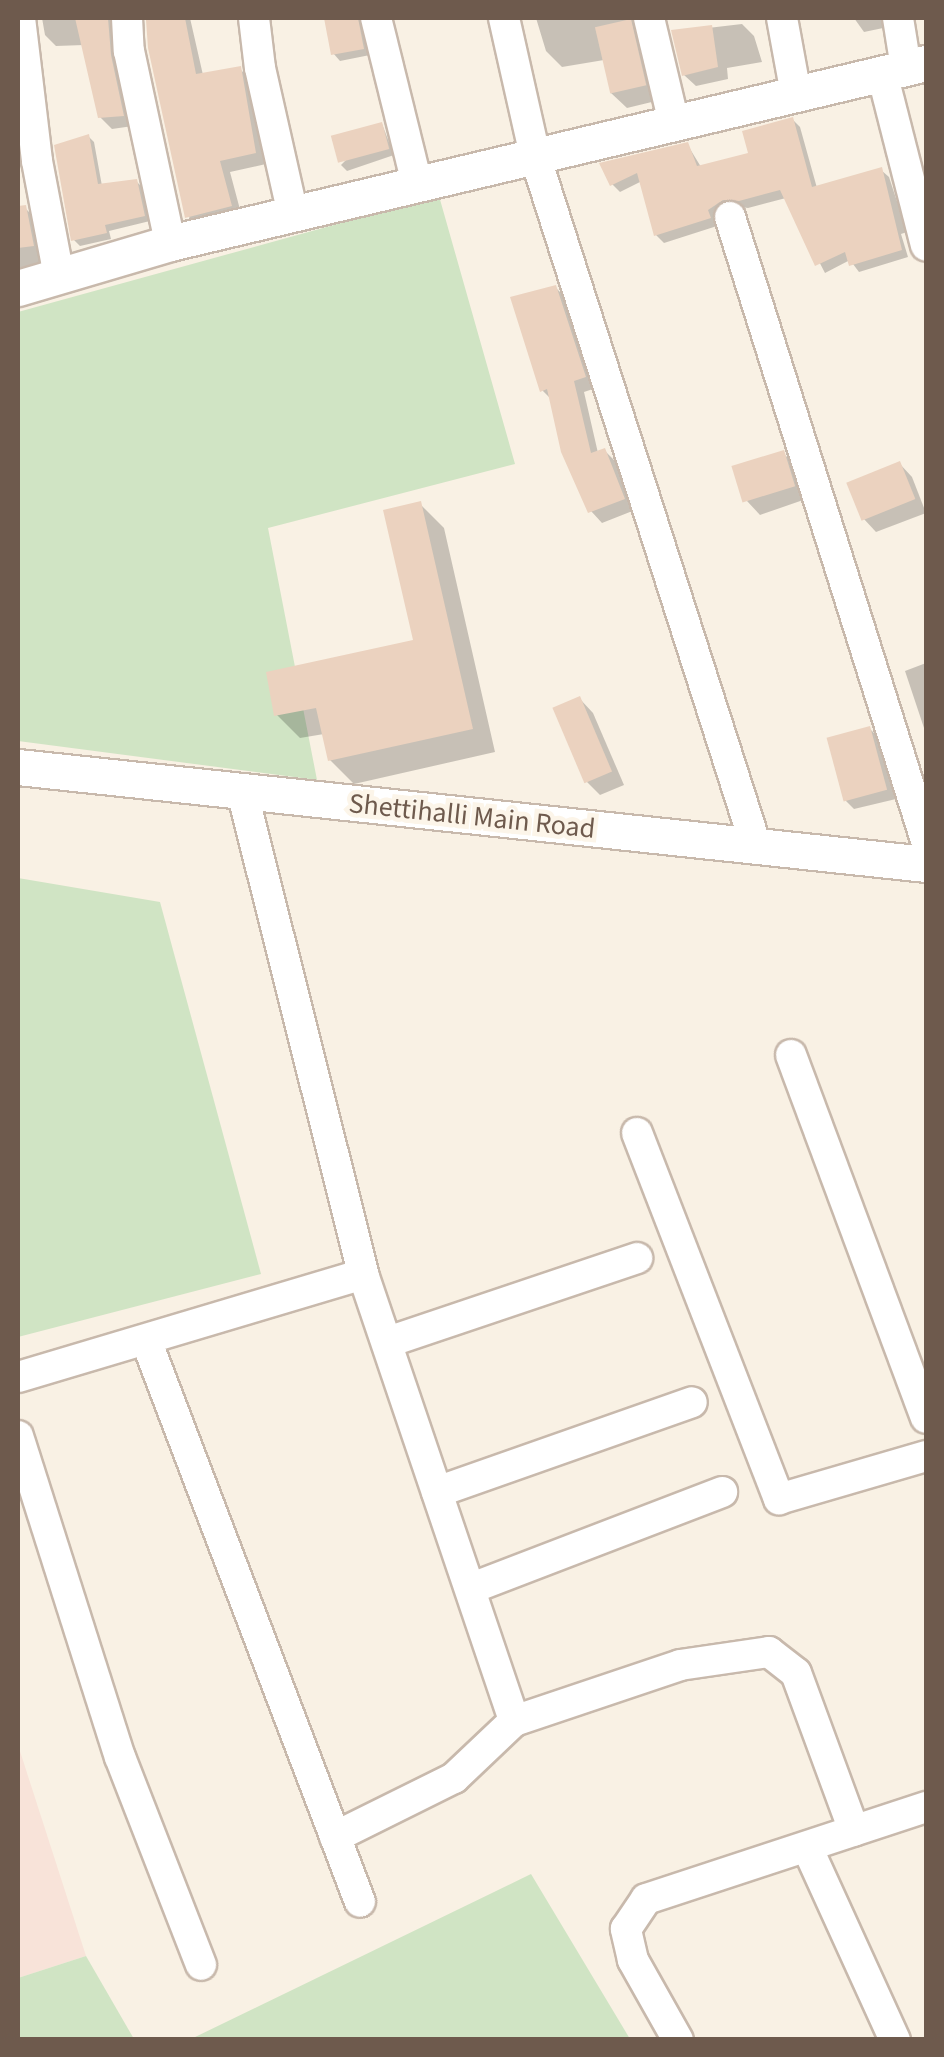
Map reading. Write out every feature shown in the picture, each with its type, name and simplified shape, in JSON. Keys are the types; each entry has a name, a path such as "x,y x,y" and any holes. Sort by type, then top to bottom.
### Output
{"street":[{"path":"20,18 37,160 59,276"},
{"path":"127,18 129,51 170,243"},
{"path":"254,18 260,68 293,214"},
{"path":"376,18 417,184"},
{"path":"504,18 535,156 756,846"},
{"path":"649,18 674,123"},
{"path":"782,18 796,94"},
{"path":"898,18 926,245"},
{"path":"18,288 170,243 905,68"},
{"path":"730,217 926,840"},
{"name":"Shettihalli Main Road","path":"18,768 926,864"},
{"path":"242,792 362,1274 472,1588 514,1722"},
{"path":"791,1055 926,1418"},
{"path":"637,1133 779,1499 926,1456"},
{"path":"388,1342 638,1258"},
{"path":"18,1377 362,1274"},
{"path":"146,1340 360,1902"},
{"path":"437,1492 692,1402"},
{"path":"18,1436 120,1757 202,1965"},
{"path":"472,1588 722,1492"},
{"path":"335,1837 454,1778 514,1722 680,1665 769,1652 796,1674 854,1832"},
{"path":"678,2040 633,1960 626,1929 646,1899 926,1807"},
{"path":"807,1847 895,2040"}],"shaded area":[{"path":"18,1745 86,1956 18,1978"}],"green space":[{"path":"439,196 515,464 268,528 317,780 18,741 18,312"},
{"path":"18,878 160,902 261,1274 18,1337"},
{"path":"531,1874 630,2039 191,2039"},
{"path":"86,1956 134,2039 18,2039 18,1978"}],"building":[{"path":"75,18 108,18 111,55 124,116 98,118"},
{"path":"185,18 196,74 241,66 256,153 220,161 232,206 185,218 148,48 146,20"},
{"path":"324,18 358,18 364,49 331,55"},
{"path":"631,19 646,85 610,94 595,27"},
{"path":"712,25 718,67 682,76 671,30"},
{"path":"793,117 812,187 882,167 902,250 849,266 845,252 815,266 780,190 739,201 723,200 708,210 711,218 654,236 637,173 610,186 599,163 688,142 697,166 748,153 742,131"},
{"path":"382,122 389,149 338,163 331,136"},
{"path":"89,134 98,184 137,179 145,216 105,225 107,233 71,241 54,145"},
{"path":"26,205 34,246 18,248 18,206"},
{"path":"556,285 586,377 574,381 591,453 605,448 625,499 588,513 561,452 547,389 540,392 510,297"},
{"path":"784,450 795,486 743,502 731,466"},
{"path":"900,461 915,499 862,521 846,483"},
{"path":"421,501 473,729 328,761 316,708 274,716 266,672 413,640 383,510"},
{"path":"580,696 612,771 584,783 552,708"},
{"path":"870,726 887,790 844,801 827,738"}]}
